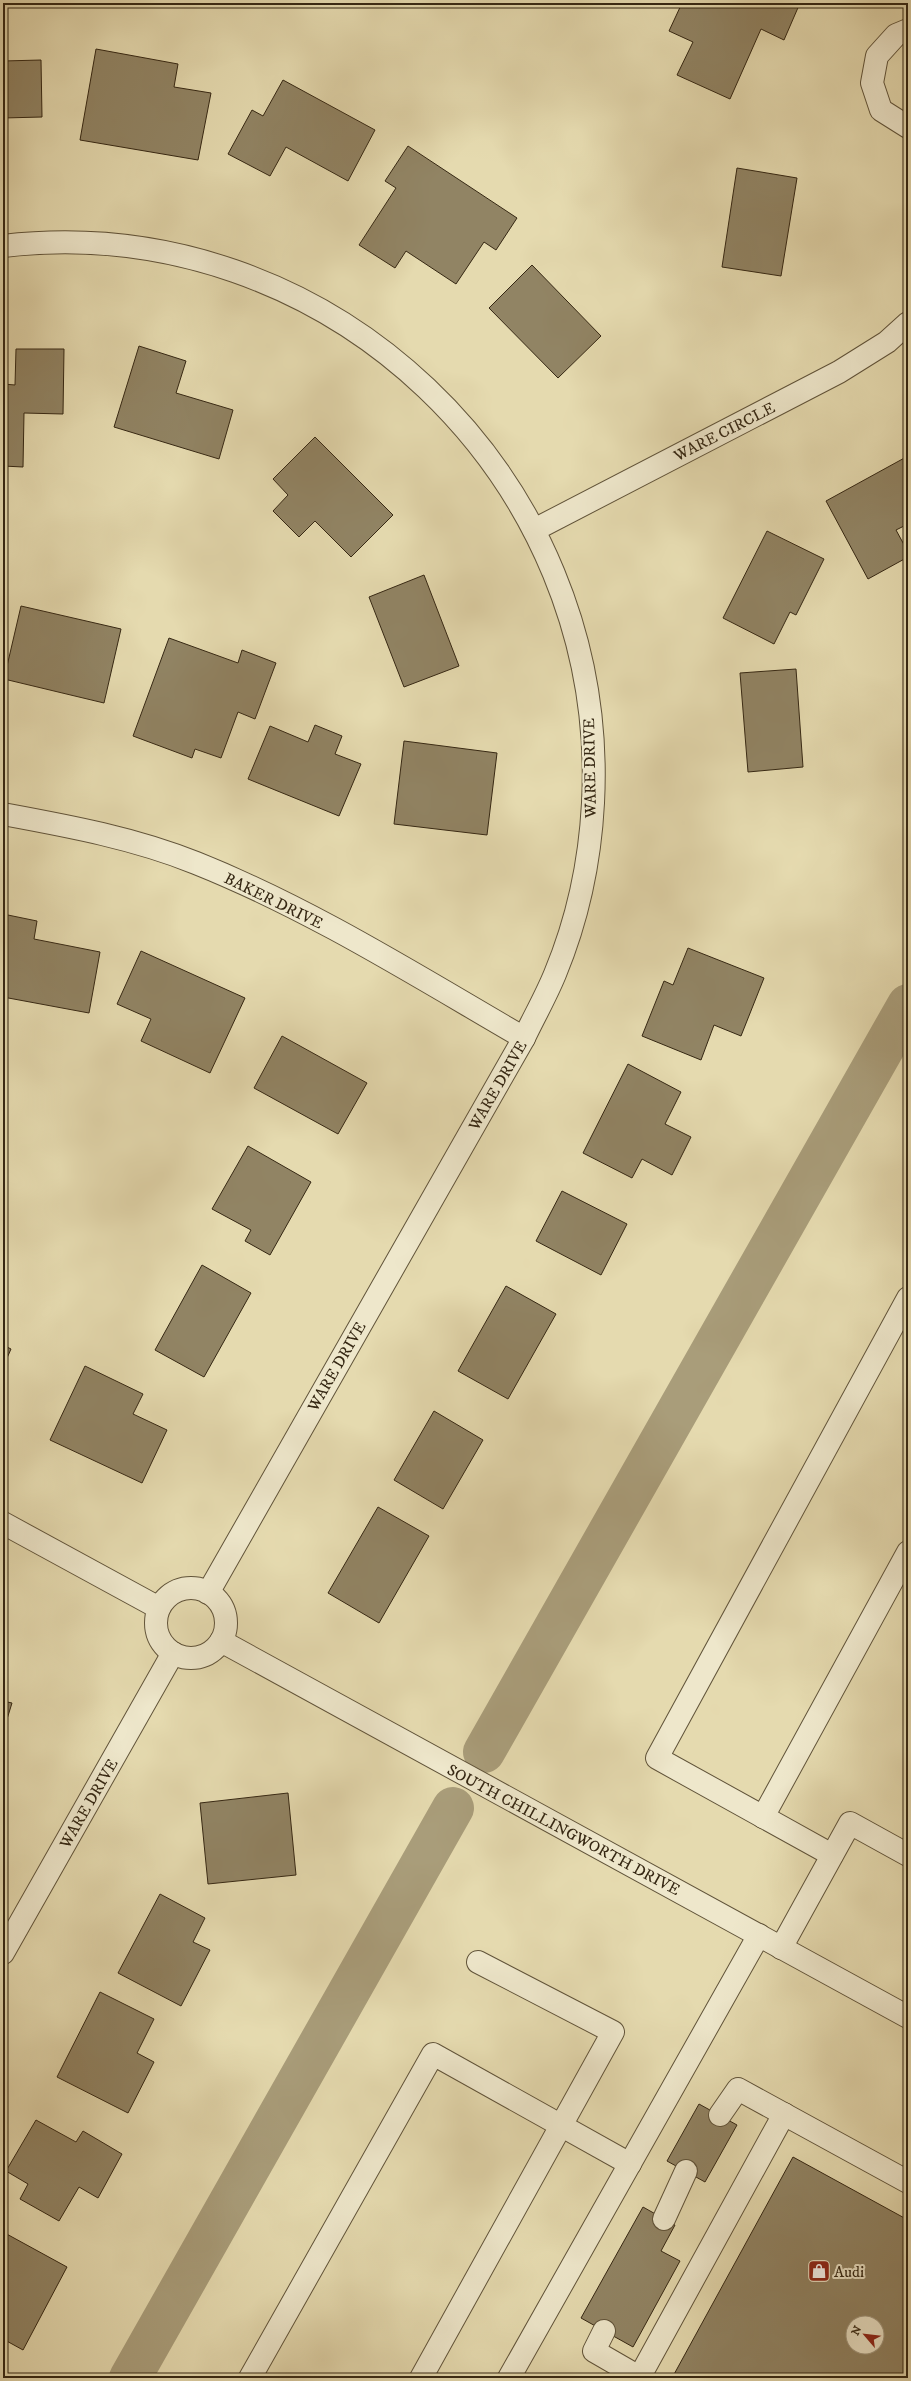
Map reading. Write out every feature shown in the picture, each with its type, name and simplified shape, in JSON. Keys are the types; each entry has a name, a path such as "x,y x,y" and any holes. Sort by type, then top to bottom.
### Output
{"street":[{"path":"908,30 896,34 877,56 872,83 881,110 908,127"},
{"name":"WARE DRIVE","path":"3,246 27,243 97,243 167,252 235,271 300,298 361,334 389,354 436,396 482,448 503,477 534,530 563,595 582,662 592,732 593,803 584,873 577,907 555,974 524,1038 208,1592"},
{"name":"WARE CIRCLE","path":"534,530 839,372 887,342 908,323"},
{"name":"BAKER DRIVE","path":"3,814 98,832 195,862 288,904 524,1038"},
{"path":"832,1855 658,1758 908,1298"},
{"path":"3,1523 160,1608"},
{"path":"763,1817 908,1552"},
{"path":"191,1587 208,1592 220,1602 225,1612 224,1634 221,1641 211,1652 200,1657 188,1658 172,1652 159,1638 156,1626 160,1608 170,1595 180,1589 191,1587"},
{"name":"SOUTH CHILLINGWORTH DRIVE","path":"221,1641 908,2017"},
{"name":"WARE DRIVE","path":"3,1953 172,1652"},
{"path":"781,1948 850,1823 908,1856"},
{"path":"509,2378 759,1935"},
{"path":"421,2378 614,2032 478,1962"},
{"path":"250,2378 433,2054 630,2164"},
{"path":"720,2115 738,2089 908,2182"},
{"path":"604,2331 594,2351 639,2378 784,2114"},
{"path":"664,2219 686,2171"}],"building":[{"path":"682,3 800,3 784,40 761,29 730,99 677,75 693,42 669,31"},
{"path":"96,49 178,64 174,87 211,93 198,160 80,140"},
{"path":"41,60 42,117 3,118 3,61"},
{"path":"283,80 375,130 348,181 286,147 270,176 228,154 252,110 263,116"},
{"path":"408,146 517,218 496,250 484,242 456,284 406,251 395,268 359,245 396,188 385,181"},
{"path":"737,168 797,178 781,276 722,267"},
{"path":"532,265 601,336 558,378 489,308"},
{"path":"139,346 186,361 176,393 233,410 219,459 114,427"},
{"path":"16,349 64,349 63,414 24,413 23,467 3,466 3,384 15,385"},
{"path":"315,437 393,515 351,557 315,521 299,537 273,511 288,495 273,479"},
{"path":"908,456 908,524 896,530 908,552 908,557 868,579 826,501"},
{"path":"767,531 824,559 796,615 790,612 774,644 723,618"},
{"path":"424,575 459,666 404,687 369,597"},
{"path":"21,606 121,629 104,703 4,679"},
{"path":"169,638 238,663 242,650 276,663 255,719 238,712 221,758 195,749 192,758 133,736"},
{"path":"796,669 803,767 748,772 740,673"},
{"path":"315,725 342,736 335,754 361,764 339,816 248,779 270,726 308,742"},
{"path":"404,741 497,753 487,835 394,824"},
{"path":"3,914 37,921 34,939 100,952 89,1013 3,997"},
{"path":"688,948 764,978 741,1036 714,1025 701,1060 642,1036 664,981 673,985"},
{"path":"141,951 245,998 210,1073 141,1041 151,1019 117,1004"},
{"path":"282,1036 367,1083 338,1134 254,1088"},
{"path":"628,1064 681,1092 665,1124 691,1137 672,1175 642,1159 632,1178 583,1153"},
{"path":"248,1146 311,1182 270,1255 245,1241 251,1230 212,1209"},
{"path":"562,1191 627,1224 601,1275 536,1241"},
{"path":"202,1265 251,1293 204,1377 155,1350"},
{"path":"506,1286 556,1314 508,1399 458,1371"},
{"path":"3,1345 11,1349 3,1367"},
{"path":"85,1366 143,1394 133,1414 167,1430 142,1483 50,1440"},
{"path":"434,1411 483,1440 443,1509 394,1480"},
{"path":"378,1507 429,1536 379,1623 328,1593"},
{"path":"3,1701 12,1703 3,1732"},
{"path":"288,1793 296,1875 208,1884 200,1803"},
{"path":"160,1894 205,1918 193,1942 210,1950 181,2006 118,1973"},
{"path":"100,1992 154,2019 137,2053 154,2062 128,2113 57,2077"},
{"path":"699,2104 737,2125 705,2182 667,2161"},
{"path":"36,2120 76,2142 83,2131 122,2154 98,2198 79,2187 59,2221 20,2199 28,2184 6,2171"},
{"name":"Audi","path":"793,2157 908,2220 908,2378 672,2378"},
{"path":"643,2207 675,2225 661,2251 680,2261 633,2347 581,2318"},
{"path":"3,2232 67,2267 23,2350 3,2339"}],"waterway":[{"path":"484,1752 908,1005"},
{"path":"130,2378 453,1808"}],"place":[{"name":"Audi","path":"819,2271"}]}
